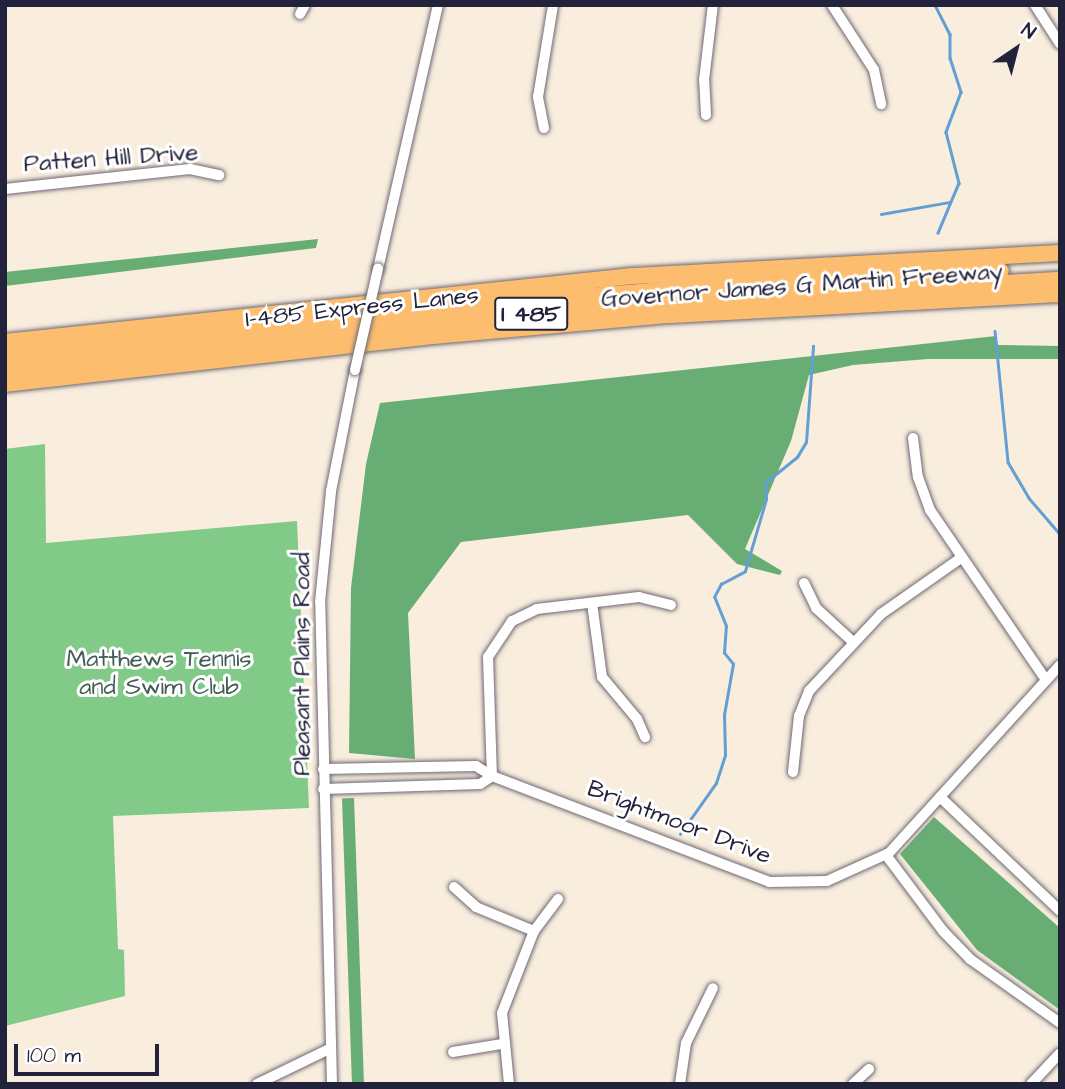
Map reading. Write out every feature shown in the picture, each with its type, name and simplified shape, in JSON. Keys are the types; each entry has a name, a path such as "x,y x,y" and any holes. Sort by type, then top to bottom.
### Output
{"highway":[{"name":"Governor James G Martin Freeway","path":"5,343 633,276 1060,253"},
{"name":"I-485 Express Lanes","path":"5,357 413,311 687,288 1060,269"},
{"name":"I-485 Express Lanes","path":"5,371 287,338 771,294 1060,280"},
{"name":"Governor James G Martin Freeway","path":"5,384 422,337 670,315 1060,294"},
{"path":"287,338 422,337"}],"street":[{"name":"Pleasant Plains Road","path":"332,1084 323,789 324,551 355,370 438,5"},
{"path":"544,128 538,97 553,5"},
{"path":"706,115 704,80 713,5"},
{"path":"832,5 874,70 881,104"},
{"path":"1035,5 1060,44"},
{"name":"Patten Hill Drive","path":"5,189 190,169 219,176"},
{"path":"914,438 923,496 961,558 1046,680"},
{"path":"793,772 804,700 852,641 895,603 961,558"},
{"path":"804,583 816,608 852,641"},
{"path":"323,789 480,784 492,776 487,671 496,639 528,612 639,597 671,605"},
{"path":"592,603 602,677 637,719 645,737"},
{"name":"Brightmoor Drive","path":"323,769 477,766 492,776 769,882 827,881 886,855 1060,665"},
{"path":"940,797 1058,905"},
{"path":"886,855 943,931 970,959 1060,1023"},
{"path":"454,887 476,907 534,931"},
{"path":"509,1084 502,1044 502,1013 534,931 558,900"},
{"path":"680,1084 686,1043 713,988"},
{"path":"453,1052 502,1044"},
{"path":"257,1084 331,1048"},
{"path":"1031,1084 1060,1053"},
{"path":"853,1084 869,1069"}],"green space":[{"path":"318,239 316,248 5,286 5,272"},
{"path":"996,336 998,345 1060,346 1060,359 928,359 853,365 809,375 791,441 745,549 782,571 780,575 737,564 688,515 461,542 408,613 415,759 349,753 351,588 366,464 380,403"},
{"name":"Matthews Tennis and Swim Club","path":"45,444 46,543 297,521 309,808 113,816 118,949 124,950 125,996 5,1026 5,449"},
{"path":"342,798 354,798 364,1084 352,1084"},
{"path":"934,817 1060,928 1060,1010 977,950 900,854"}],"waterway":[{"path":"935,5 950,34 950,58 961,92 946,132 959,183 938,233"},
{"path":"881,214 950,202"},
{"path":"995,331 1008,462 1029,498 1060,534"},
{"path":"680,834 716,783 725,755 724,715 733,664 724,653 726,626 714,597 721,584 745,571 766,499 765,483 797,457 806,442 813,346"}]}
